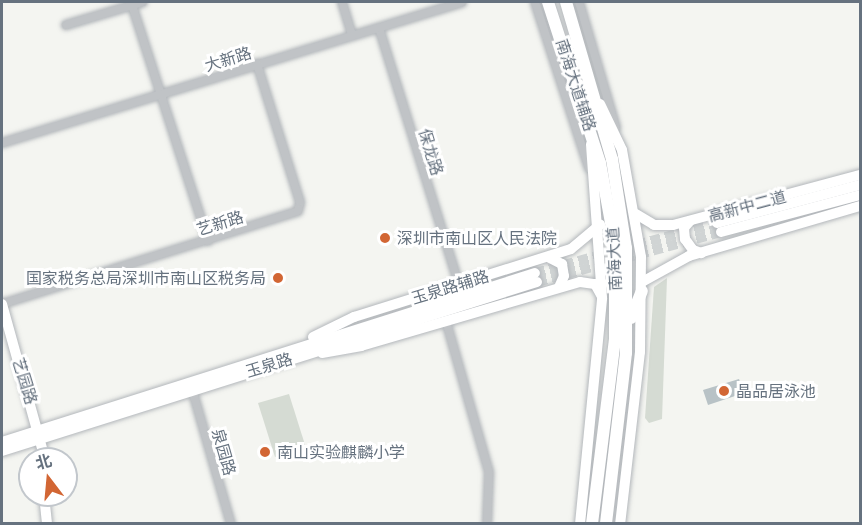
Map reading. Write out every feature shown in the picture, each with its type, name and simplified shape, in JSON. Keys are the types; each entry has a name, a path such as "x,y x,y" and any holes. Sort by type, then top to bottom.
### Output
{"main road":[{"name":"南海大道","path":"548,2 590,128 608,193 616,284 612,379 592,524"},
{"name":"南海大道","path":"566,2 594,93 623,218 628,325 606,524"},
{"path":"628,325 642,286"}],"street":[{"path":"66,25 143,2"},
{"path":"342,2 352,35"},
{"name":"大新路","path":"2,143 462,2"},
{"name":"南海大道辅路","path":"535,2 592,177"},
{"name":"南海大道辅路","path":"579,2 622,150"},
{"path":"132,5 158,95 208,241"},
{"name":"保龙路","path":"379,27 459,285"},
{"name":"艺新路","path":"2,304 292,215 300,206 257,64"},
{"path":"594,93 622,150 636,214 642,286 637,387 620,524"},
{"path":"580,524 602,298 600,225 592,177 590,128"},
{"name":"高新中二道","path":"636,214 654,225 690,221 861,175"},
{"path":"861,185 719,227 861,195"},
{"name":"高新中二道","path":"642,286 701,253 861,206"},
{"path":"690,221 684,228 685,239 701,253"},
{"name":"玉泉路辅路","path":"299,351 354,317 548,257 584,242 600,225"},
{"path":"548,257 562,264 564,276 559,287"},
{"name":"玉泉路","path":"2,451 36,434 536,278"},
{"name":"玉泉路辅路","path":"299,351 345,350 559,287 591,281 602,298"},
{"name":"艺园路","path":"2,304 38,447"},
{"path":"446,321 489,472 487,524"},
{"name":"艺园路","path":"2,325 41,447"},
{"name":"玉泉路","path":"2,442 192,389 299,351"},
{"name":"泉园路","path":"192,389 231,524"},
{"path":"45,507 47,524"},
{"path":"52,507 54,524"}],"shaded area":[{"path":"667,278 662,419 649,423 645,418 654,287"},
{"name":"晶品居泳池","path":"739,379 744,393 708,405 703,390"},
{"path":"289,394 306,448 275,457 258,403"}],"tunnel":[{"path":"535,273 717,223"},
{"path":"537,282 721,232"}],"place":[{"name":"深圳市南山区人民法院","path":"385,238"},
{"name":"国家税务总局深圳市南山区税务局","path":"278,278"},
{"name":"晶品居泳池","path":"724,391"},
{"name":"南山实验麒麟小学","path":"265,452"}]}
